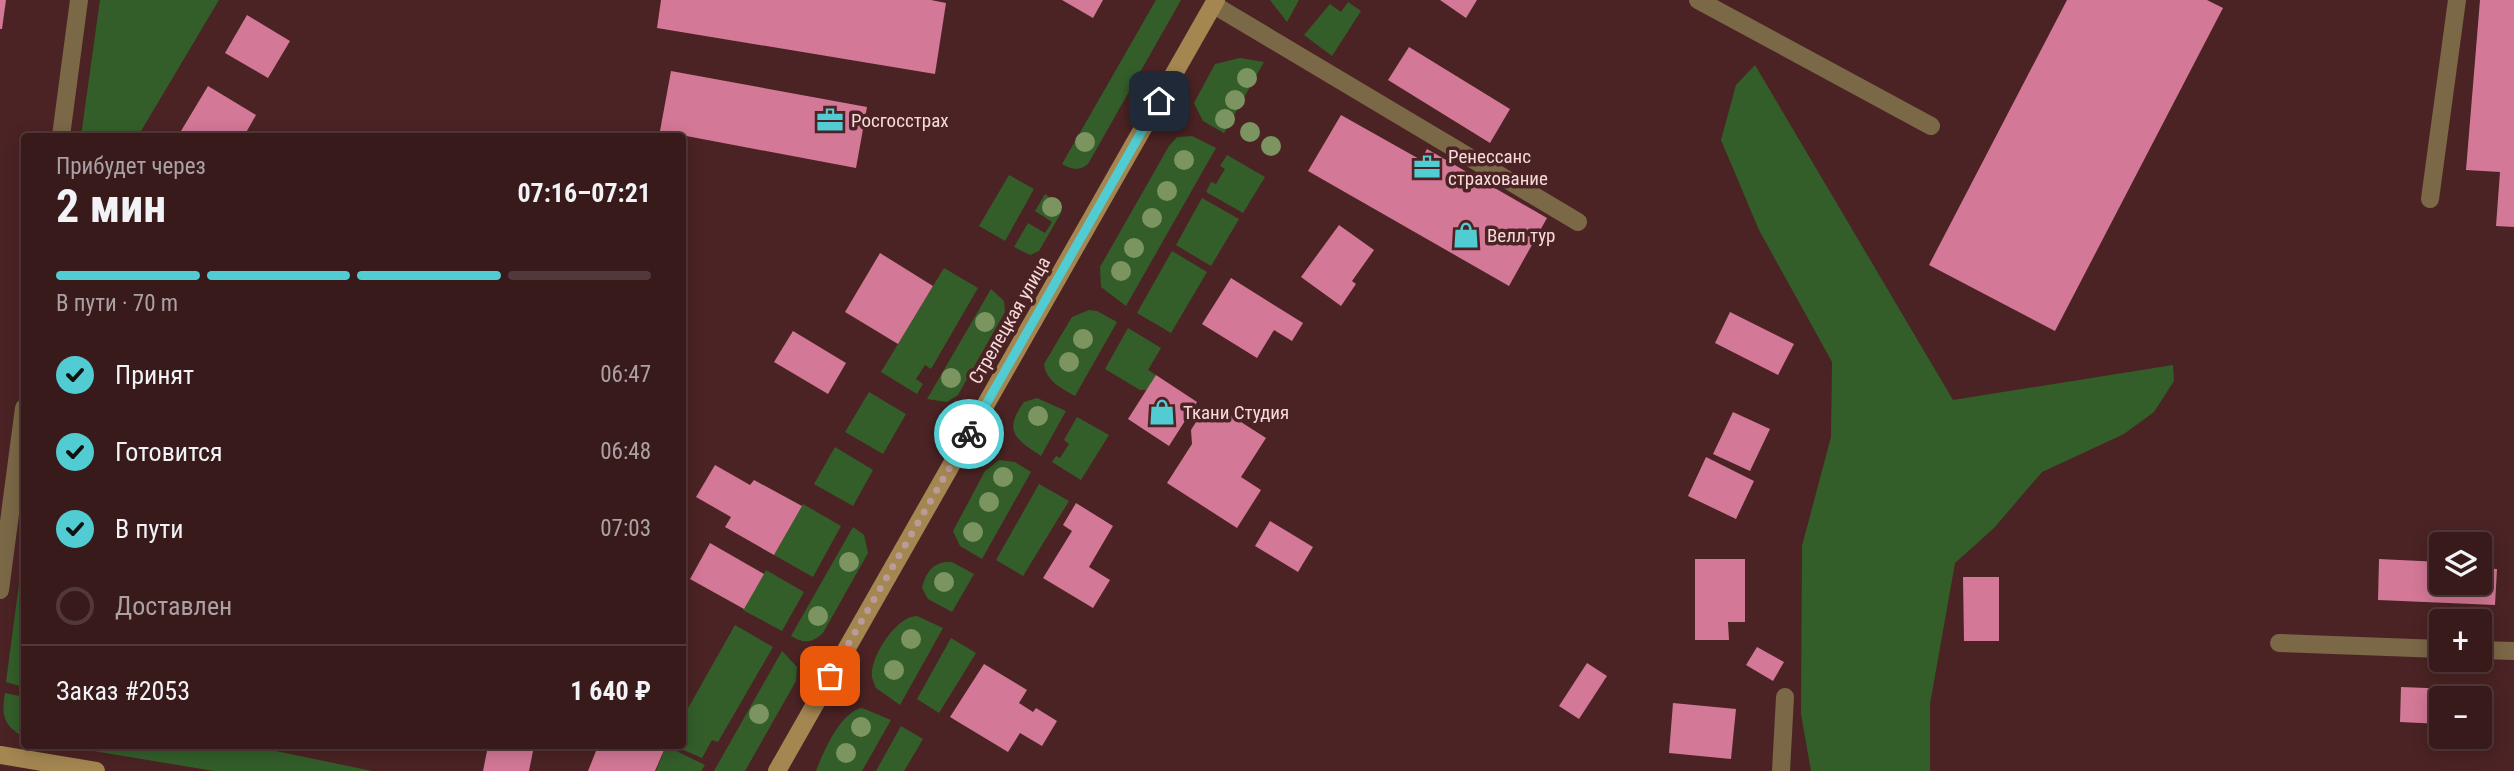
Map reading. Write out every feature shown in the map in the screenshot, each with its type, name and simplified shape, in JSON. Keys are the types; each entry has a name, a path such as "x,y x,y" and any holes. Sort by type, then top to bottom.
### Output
{"main road":[{"name":"Стрелецкая улица","path":"776,771 1215,2"},
{"path":"0,755 63,768 96,771"}],"street":[{"path":"61,133 79,0"},
{"path":"1698,0 1931,126"},
{"path":"2430,199 2457,0"},
{"path":"1215,2 1578,222"},
{"path":"0,590 21,431"},
{"path":"2279,643 2429,649"},
{"path":"2492,650 2514,651"},
{"path":"1781,771 1785,697"}],"green space":[{"path":"100,0 219,0 140,133 81,133"},
{"path":"1156,0 1181,0 1088,164 1082,168 1069,168 1062,164"},
{"path":"1270,0 1299,0 1287,22"},
{"path":"1348,2 1361,11 1332,56 1304,35 1330,4 1341,12"},
{"path":"1240,58 1264,62 1224,133 1203,121 1194,103 1215,64"},
{"path":"1755,65 1953,400 2173,365 2174,381 2154,412 2124,434 2042,472 1994,528 1955,563 1930,704 1930,771 1811,771 1801,714 1802,546 1831,437 1832,362 1759,230 1721,140 1736,85"},
{"path":"1192,136 1216,148 1126,306 1101,287 1100,267 1169,146 1177,137"},
{"path":"1227,155 1265,177 1243,213 1206,192 1211,182 1216,184 1225,169 1220,166"},
{"path":"1009,175 1034,189 1005,241 979,226"},
{"path":"1045,194 1061,206 1061,213 1039,251 1030,255 1014,247 1028,223 1045,233 1052,222 1035,211"},
{"path":"1202,198 1239,219 1211,266 1176,245"},
{"path":"1172,251 1207,272 1171,333 1137,313"},
{"path":"944,268 978,288 931,369 925,365 916,379 923,384 917,394 881,372"},
{"path":"991,289 1004,301 1005,312 958,395 947,402 927,399"},
{"path":"1089,310 1097,311 1117,322 1075,396 1051,379 1044,364 1072,317"},
{"path":"1128,328 1161,348 1148,370 1156,375 1147,390 1140,390 1105,369"},
{"path":"869,392 906,414 883,454 845,432"},
{"path":"1037,398 1066,411 1041,456 1019,439 1013,427 1024,402"},
{"path":"1077,417 1109,435 1081,480 1052,462 1056,456 1060,458 1069,444 1064,440"},
{"path":"835,447 873,470 853,506 814,484"},
{"path":"999,460 1015,462 1031,472 982,559 960,546 953,531 985,471"},
{"path":"1039,484 1069,501 1023,576 996,560"},
{"path":"803,504 841,526 813,577 774,555"},
{"path":"853,527 864,535 868,553 823,633 808,641 796,639 791,636"},
{"path":"952,562 974,574 952,612 928,599 922,588 932,568 940,563"},
{"path":"21,569 21,686 6,682"},
{"path":"766,570 804,592 782,631 743,610"},
{"path":"917,616 943,628 900,705 876,688 872,671 877,654 894,628"},
{"path":"735,625 773,647 718,742 712,740 702,758 681,749 686,749 686,712"},
{"path":"951,638 976,653 939,713 917,699"},
{"path":"782,651 797,667 796,681 745,771 714,771"},
{"path":"5,693 21,696 21,735 8,724 3,708"},
{"path":"862,708 891,720 862,771 816,771 840,724 847,716"},
{"path":"901,726 923,739 904,771 876,771"},
{"path":"81,749 266,749 372,771 214,771"},
{"path":"665,749 672,749 705,765 701,771 656,771"}],"building":[{"path":"0,0 6,0 2,29 0,29"},
{"path":"661,0 931,0 946,3 935,74 657,28"},
{"path":"1062,0 1103,0 1093,18"},
{"path":"1440,0 1477,0 1466,18"},
{"path":"2067,0 2207,0 2223,8 2055,331 1929,265"},
{"path":"2480,0 2514,0 2514,227 2496,226 2500,172 2466,170"},
{"path":"247,15 290,41 268,78 225,53"},
{"path":"1409,47 1510,109 1490,143 1388,80"},
{"path":"671,71 867,107 856,168 686,136 686,133 660,131"},
{"path":"208,86 256,115 246,133 180,133"},
{"path":"1341,115 1421,160 1427,149 1547,218 1509,286 1308,171"},
{"path":"1339,225 1374,250 1352,281 1356,284 1341,306 1301,277"},
{"path":"880,253 933,286 898,344 845,312"},
{"path":"1231,278 1303,323 1292,341 1274,330 1257,358 1202,324"},
{"path":"1730,312 1794,344 1778,375 1715,343"},
{"path":"793,331 846,363 828,394 774,362"},
{"name":"Ткани Студия","path":"1156,375 1197,402 1169,446 1128,419"},
{"path":"1216,406 1266,438 1241,477 1261,490 1237,528 1167,483 1192,444 1191,430 1196,422 1209,418"},
{"path":"1733,412 1770,429 1750,471 1713,454"},
{"path":"1706,457 1754,481 1736,519 1688,496"},
{"path":"715,465 750,485 754,480 802,506 774,555 725,527 731,517 696,497"},
{"path":"1076,503 1113,526 1089,567 1110,580 1093,608 1043,578 1072,531 1063,525"},
{"path":"1270,521 1313,547 1298,572 1255,546"},
{"path":"710,543 764,574 744,609 690,579"},
{"path":"1695,559 1745,559 1745,622 1728,622 1729,640 1695,640"},
{"path":"2379,559 2429,561 2429,595 2492,595 2492,569 2497,569 2495,605 2378,600"},
{"path":"1963,577 1999,577 1999,641 1964,641"},
{"path":"1757,647 1784,662 1773,681 1746,665"},
{"path":"1587,663 1607,676 1579,719 1559,706"},
{"path":"984,664 1027,690 1019,703 1033,712 1036,708 1057,721 1042,746 1020,733 1008,752 950,717"},
{"path":"2401,687 2429,688 2429,723 2400,722"},
{"path":"1673,703 1736,709 1731,759 1669,753"},
{"path":"487,749 533,749 529,771 483,771"},
{"path":"597,749 665,749 655,771 588,771"}],"way so far":[{"path":"830,676 969,434"}],"place":[{"name":"Росгосстрах","path":"830,120"},
{"name":"Ренессанс страхование","path":"1427,167"},
{"name":"Велл тур","path":"1466,235"},
{"name":"Ткани Студия","path":"1162,412"}],"route":[{"path":"969,434 1159,101"}]}
